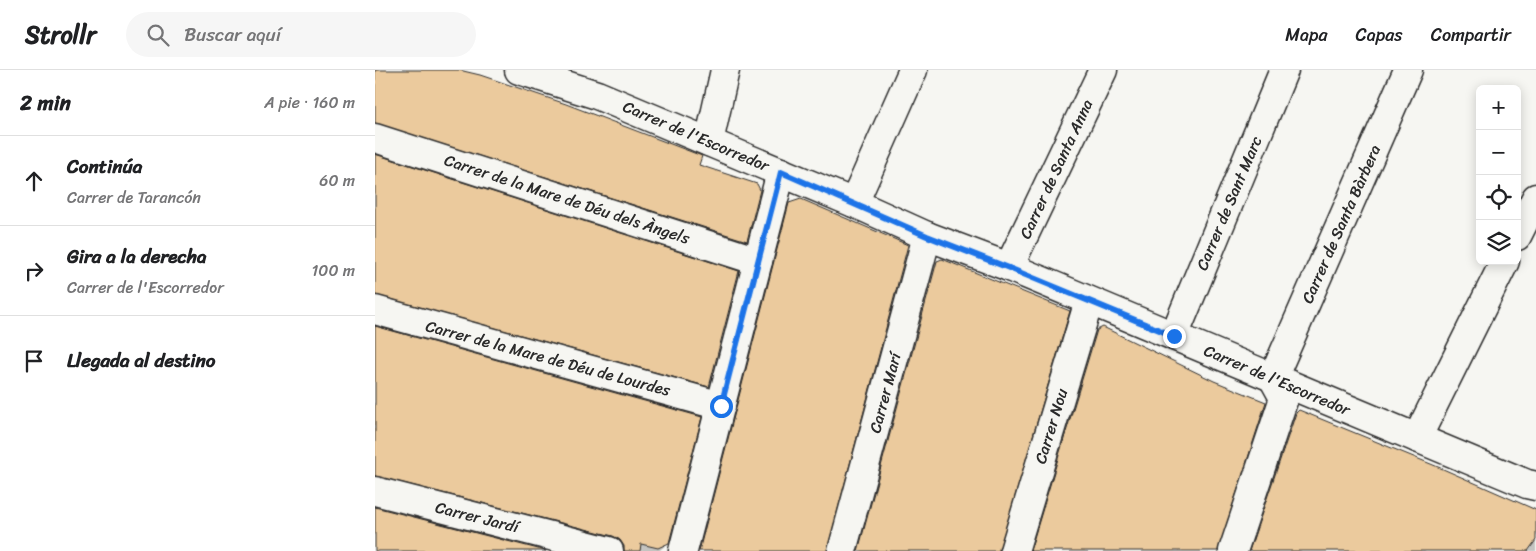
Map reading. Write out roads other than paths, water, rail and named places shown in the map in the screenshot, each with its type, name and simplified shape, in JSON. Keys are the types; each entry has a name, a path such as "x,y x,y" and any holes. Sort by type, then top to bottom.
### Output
{"street":[{"name":"Carrer de l'Escorredor","path":"519,70 597,95 855,203 927,236 1174,336 1527,484 1536,486"},
{"path":"709,142 725,70"},
{"path":"855,203 913,70"},
{"name":"Carrer de Santa Anna","path":"1009,268 1103,70"},
{"name":"Carrer de Sant Marc","path":"1174,336 1284,70"},
{"name":"Carrer de Santa Bàrbera","path":"1273,378 1408,70"},
{"name":"Carrer de la Mare de Déu dels Àngels","path":"375,138 758,261"},
{"path":"683,551 781,172"},
{"path":"1521,228 1536,198"},
{"name":"Carrer Marí","path":"842,551 927,236"},
{"path":"1417,438 1503,265"},
{"name":"Carrer Nou","path":"1014,551 1089,301"},
{"name":"Carrer de la Mare de Déu de Lourdes","path":"375,310 721,406"},
{"path":"1233,551 1285,398 1273,378"},
{"name":"Carrer Jardí","path":"375,491 609,551"}]}
